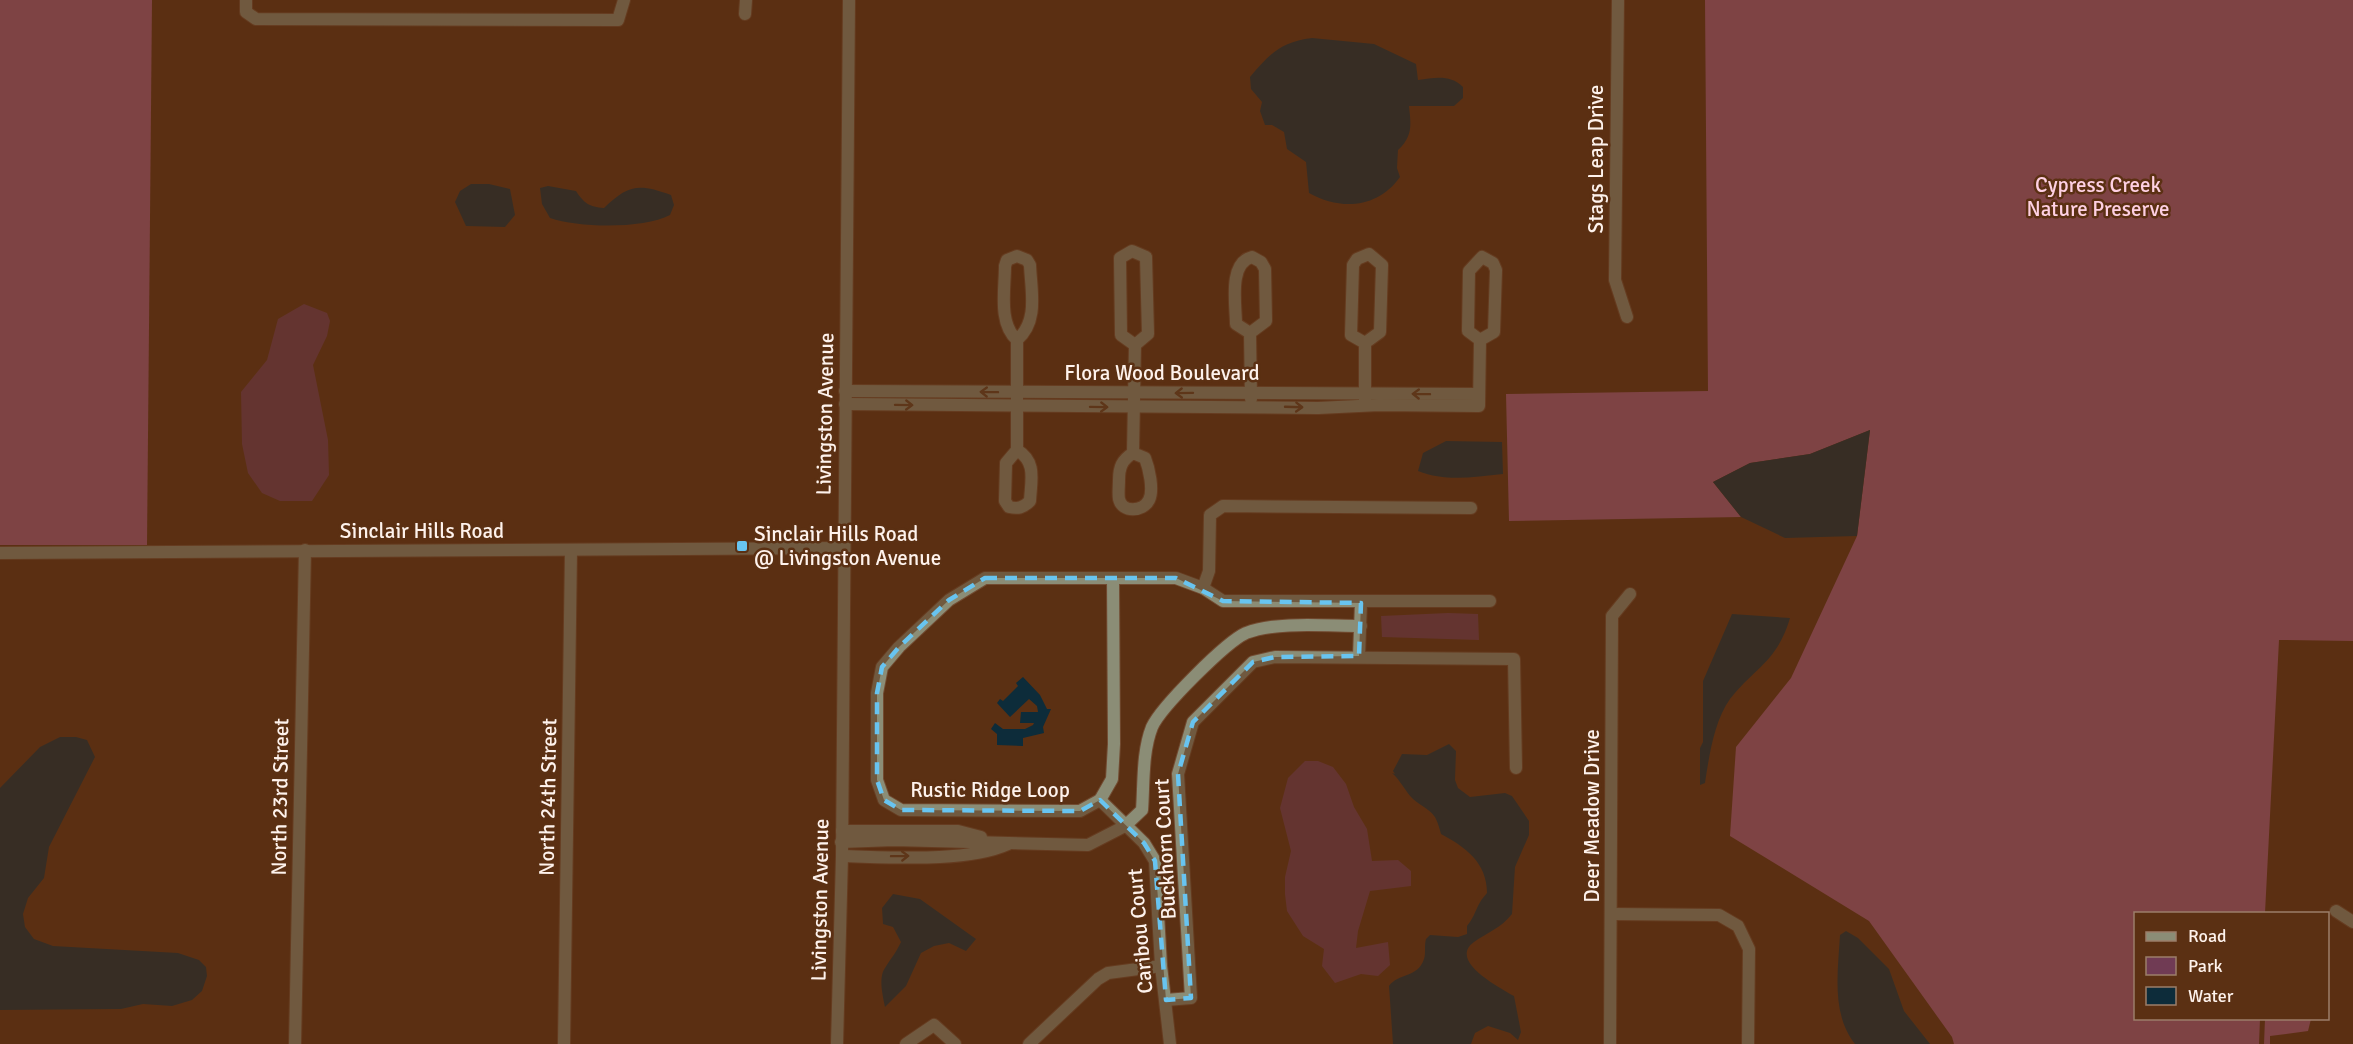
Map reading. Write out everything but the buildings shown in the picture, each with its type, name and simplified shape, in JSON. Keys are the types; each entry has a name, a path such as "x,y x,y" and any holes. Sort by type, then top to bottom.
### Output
{"street":[{"path":"246,0 246,12 256,19 595,20 618,20 624,0"},
{"path":"746,0 746,14"},
{"name":"Livingston Avenue","path":"837,1044 842,856 849,0"},
{"name":"Stags Leap Drive","path":"1618,0 1615,280 1627,317"},
{"path":"1133,453 1132,408 1135,345 1148,334 1148,323 1146,257 1132,251 1120,258 1120,335 1135,345"},
{"path":"1369,254 1382,265 1380,332 1365,343 1352,335 1353,265 1357,259 1369,254"},
{"path":"1017,340 1009,333 1005,321 1005,266 1007,260 1017,256 1027,260 1030,265 1032,320 1028,331 1017,340 1017,450"},
{"path":"1252,257 1262,262 1265,269 1266,321 1250,333 1236,324 1236,271 1246,258 1252,257"},
{"path":"1482,257 1493,263 1496,270 1494,332 1480,340 1468,331 1469,271 1482,257"},
{"path":"1250,333 1251,406"},
{"name":"Flora Wood Boulevard","path":"845,391 1133,394 1250,392 1365,400 1479,400 1480,340"},
{"path":"1365,343 1365,400"},
{"name":"Flora Wood Boulevard","path":"845,404 1318,408 1365,400"},
{"path":"1203,588 1209,571 1210,515 1223,506 1471,508"},
{"name":"Sinclair Hills Road","path":"0,553 843,548"},
{"name":"North 23rd Street","path":"295,1044 305,550"},
{"name":"North 24th Street","path":"564,1044 571,550"},
{"name":"Rustic Ridge Loop","path":"1113,578 1114,744 1112,779 1100,800 1080,811 901,810 884,800 877,780 877,693 882,667 898,647 949,600 985,578 1113,578 1176,578 1203,588 1223,601 1361,603 1490,601"},
{"name":"Deer Meadow Drive","path":"1610,1044 1612,616 1630,594"},
{"path":"1359,656 1361,603"},
{"path":"842,836 894,840 1088,845 1125,826 1142,810 1147,752 1153,726 1204,664 1246,634 1280,627 1361,626"},
{"name":"Buckhorn Court","path":"1166,1000 1191,998 1178,774 1193,722 1253,662 1275,657 1514,658 1516,768"},
{"name":"Rustic Ridge Loop","path":"1100,800 1125,826"},
{"name":"Caribou Court","path":"1125,826 1144,843 1155,861 1161,966 1170,1044"},
{"path":"842,856 969,855 992,851 1009,843"},
{"path":"2336,911 2353,922"},
{"path":"1612,914 1719,915 1738,926 1749,949 1748,1044"},
{"path":"1029,1044 1103,976 1161,966"},
{"path":"906,1044 934,1025 955,1044"}],"highlighted area":[{"path":"985,578 1176,578 1223,601 1361,603 1359,656 1275,657 1253,662 1193,722 1178,774 1191,998 1166,1000 1155,861 1144,843 1100,800 1080,811 901,810 884,800 877,780 877,693 882,667 899,647 949,600"}],"green space":[{"path":"0,0 152,0 147,545 0,545"},
{"name":"Cypress Creek Nature Preserve","path":"1705,0 2353,0 2353,641 2279,640 2265,912 2134,912 2134,1020 2260,1020 2259,1044 1954,1044 1952,1037 1869,921 1730,836 1736,747 1791,678 1857,536 1870,430 1810,454 1750,463 1713,482 1741,517 1509,521 1506,394 1708,391"},
{"path":"304,304 327,313 330,321 327,336 313,365 328,440 329,475 312,501 280,501 262,493 248,473 242,444 241,392 267,360 278,319"},
{"path":"1478,614 1479,640 1382,637 1381,616"},
{"path":"1305,761 1318,761 1333,767 1346,784 1354,807 1367,829 1372,861 1398,860 1411,871 1411,886 1370,891 1358,931 1356,948 1388,942 1390,965 1378,976 1361,974 1335,983 1322,966 1324,949 1303,936 1287,911 1285,877 1291,851 1280,808 1288,778"},
{"path":"2265,1020 2311,1020 2308,1031 2270,1036 2270,1044 2264,1044"}],"water":[{"path":"1312,38 1374,44 1416,64 1418,80 1447,79 1463,87 1463,98 1454,106 1409,106 1409,135 1398,150 1397,168 1400,177 1381,195 1370,200 1346,204 1321,199 1309,193 1306,162 1287,149 1284,132 1272,125 1265,125 1260,111 1262,102 1251,89 1250,77 1277,50"},
{"path":"471,184 489,184 510,189 515,215 505,227 466,226 455,202 460,191"},
{"path":"548,186 576,191 587,204 604,208 620,195 634,188 650,189 671,195 674,205 670,215 644,223 611,226 577,224 550,218 542,204 540,188"},
{"path":"1870,430 1857,536 1785,538 1741,517 1713,482 1750,463 1810,454"},
{"path":"1446,441 1502,442 1503,474 1449,478 1418,471 1423,453"},
{"path":"1732,614 1790,618 1785,633 1772,655 1739,688 1724,708 1713,740 1705,783 1700,785 1703,681"},
{"path":"1023,677 1040,695 1047,709 1051,709 1043,727 1044,733 1023,738 1023,746 997,745 997,734 991,729 995,723 1003,729 1025,729 1034,723 1020,723 1021,712 1038,712 1037,706 1029,699 1010,717 997,703 1000,699 1003,701 1018,686 1016,683"},
{"path":"60,737 87,740 95,757 49,847 44,878 28,898 23,914 25,927 34,939 53,946 178,953 199,960 206,967 207,976 202,991 192,1000 172,1006 143,1004 121,1009 0,1010 0,788 40,747"},
{"path":"1449,744 1456,751 1455,780 1458,788 1470,797 1505,793 1512,796 1529,821 1529,835 1515,867 1512,914 1499,926 1474,942 1468,949 1467,957 1479,973 1514,996 1521,1032 1518,1040 1510,1033 1488,1026 1475,1033 1471,1044 1393,1044 1389,986 1421,965 1425,957 1426,939 1430,935 1458,937 1467,934 1467,926 1487,893 1486,882 1479,864 1466,850 1441,834 1434,816 1413,799 1392,773 1395,774 1393,771 1402,754 1427,755"},
{"path":"893,894 920,899 976,939 966,951 949,943 934,946 921,953 906,986 885,1007 882,987 883,972 901,942 893,927 883,924 882,908"},
{"path":"1846,931 1858,938 1889,969 1904,1011 1930,1044 1855,1044 1847,1032 1839,1006 1840,935"}],"place":[{"name":"Sinclair Hills Road @ Livingston Avenue","path":"742,546"}]}
